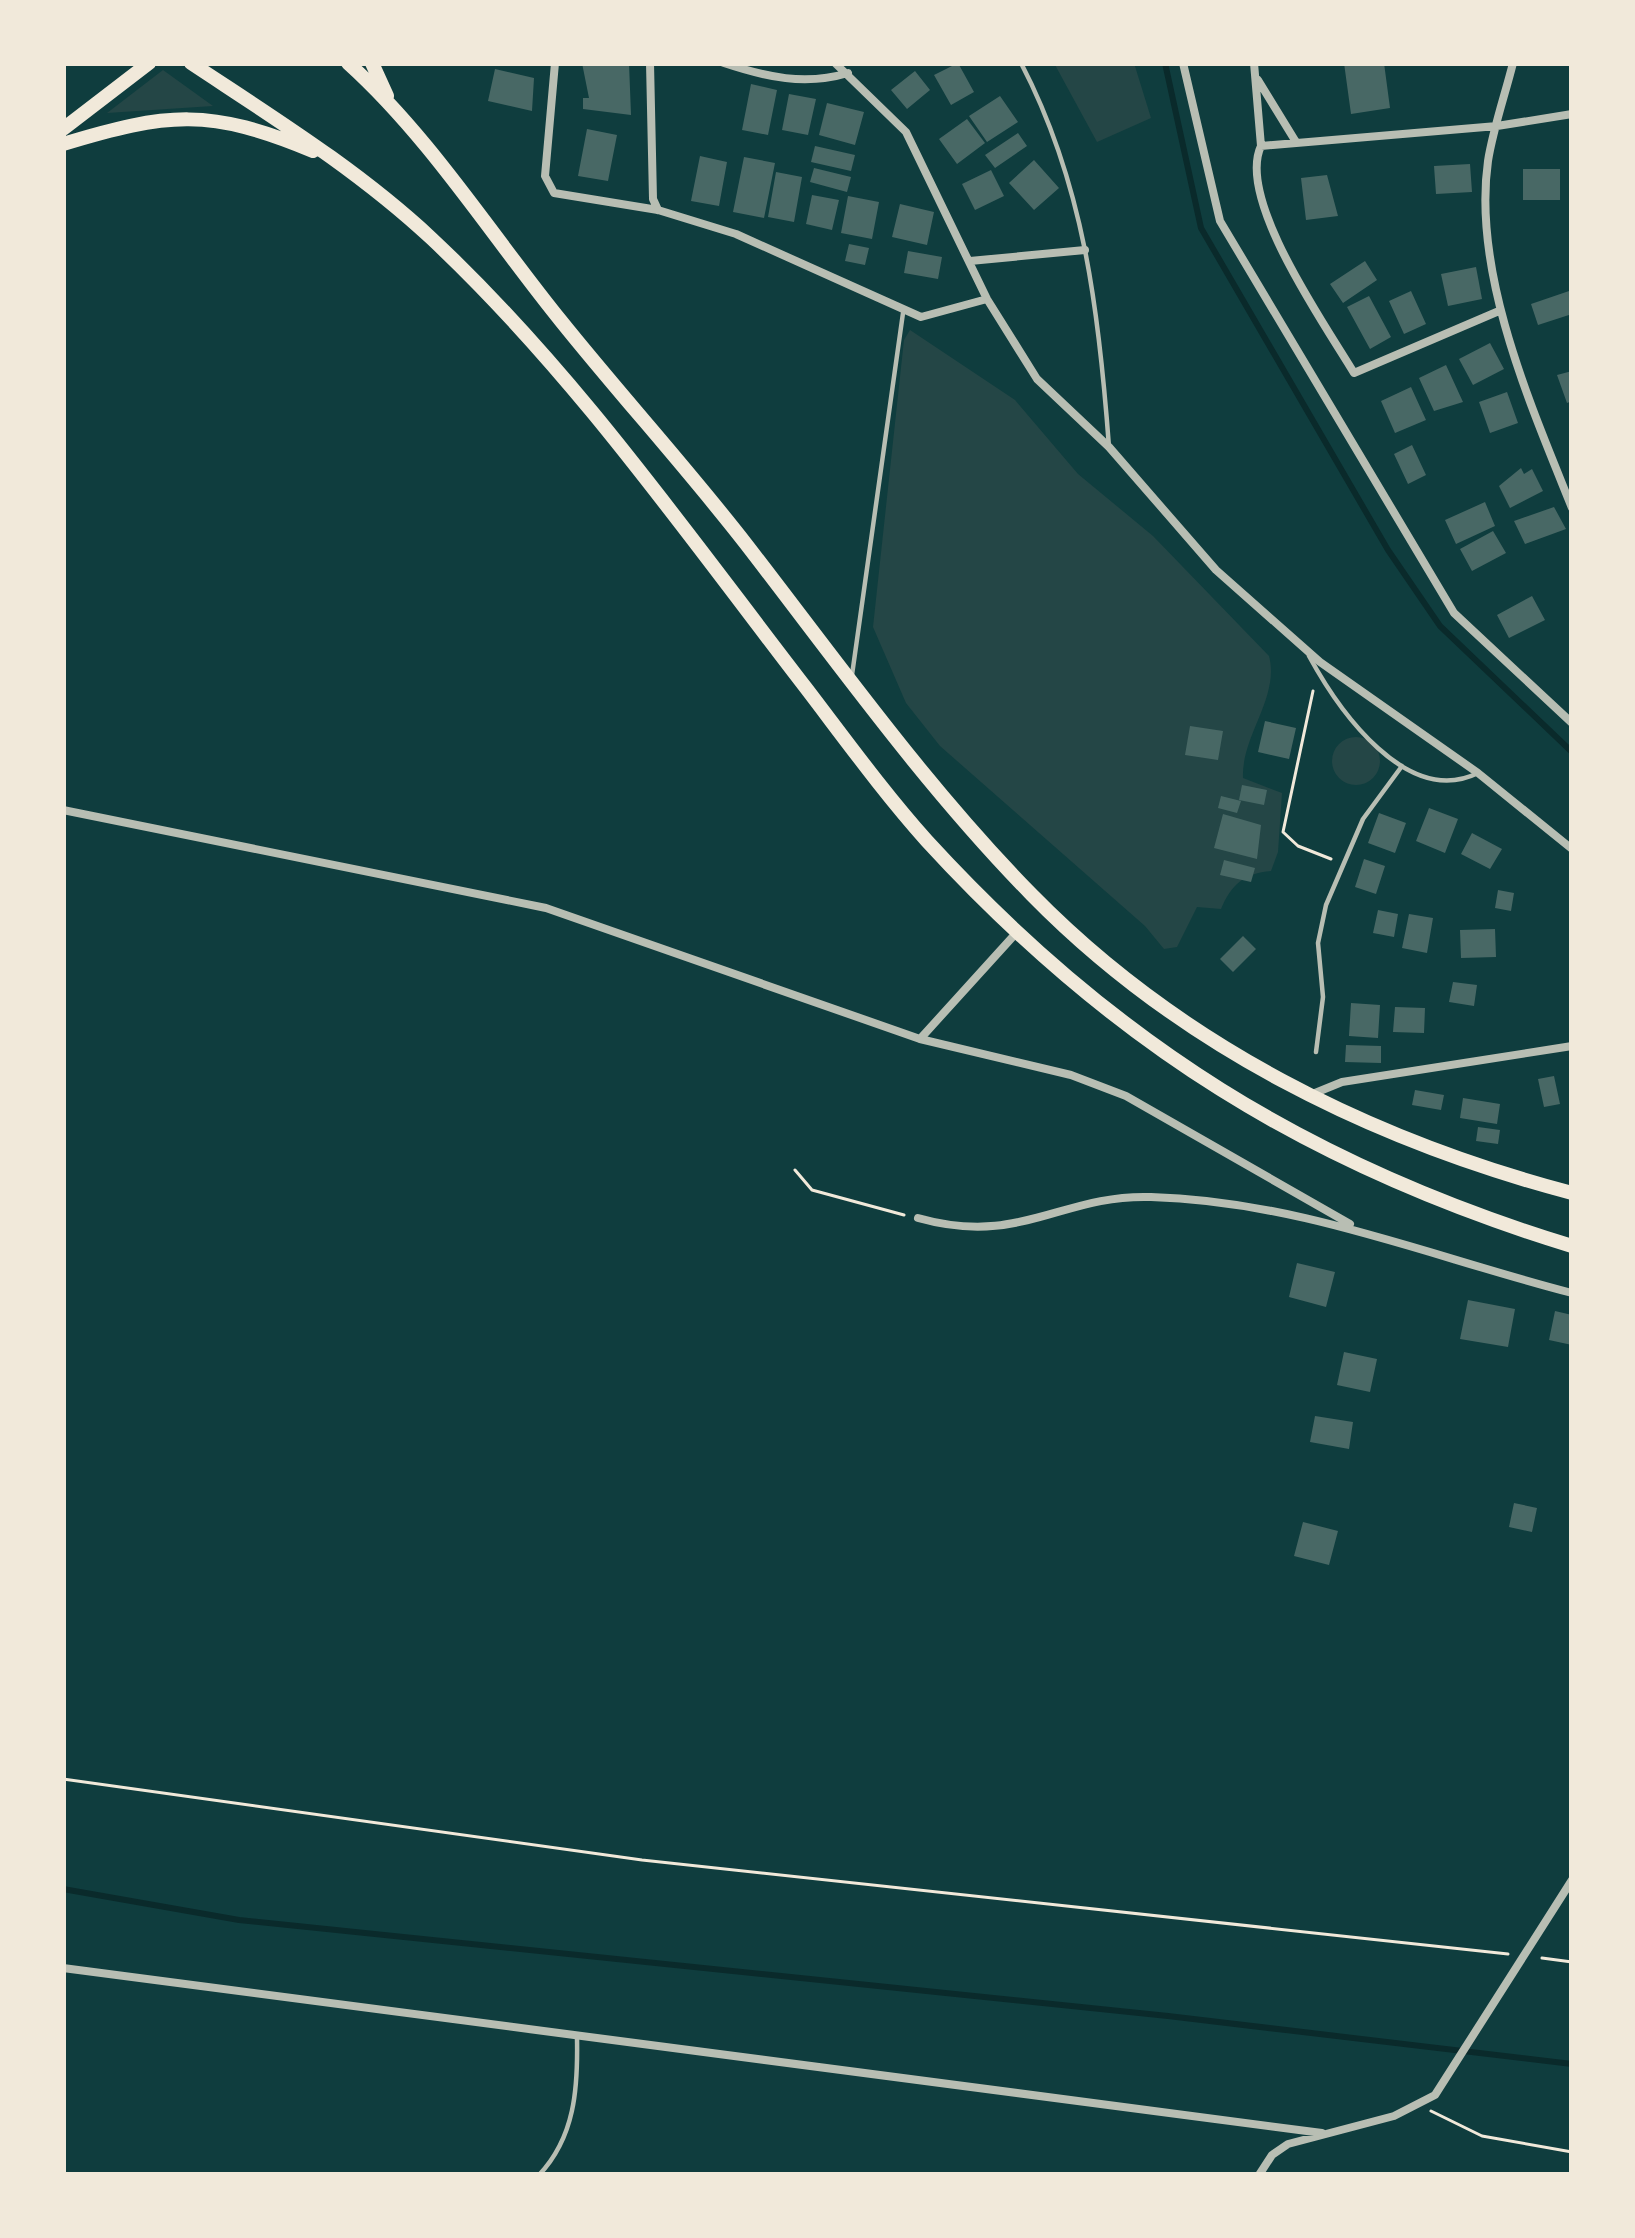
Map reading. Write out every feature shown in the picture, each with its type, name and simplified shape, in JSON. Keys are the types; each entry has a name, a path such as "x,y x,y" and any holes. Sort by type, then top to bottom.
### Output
{"highway":[{"path":"63,129 148,63"},
{"path":"191,63 346,165 430,237 589,405 925,839 1080,988 1174,1062 1283,1131 1462,1213 1572,1246"},
{"path":"348,63 392,106 986,846 1100,957 1188,1024 1310,1095 1453,1160 1572,1193"},
{"path":"372,63 392,106"},
{"path":"63,144 184,116 250,128 346,165"}],"street":[{"path":"555,63 547,186 566,198 658,210 764,244 903,313 921,317 987,299"},
{"path":"650,63 656,120 653,199 658,210"},
{"path":"724,63 797,81 848,73"},
{"path":"835,63 906,132 987,299 1037,380 1108,447 1216,570 1306,651 1478,773 1572,848"},
{"path":"1183,63 1220,221 1454,613 1572,723"},
{"path":"1254,63 1262,146 1259,190 1294,274 1354,373 1499,310"},
{"path":"1513,63 1488,162 1486,205 1499,310 1572,508"},
{"path":"1258,79 1296,142"},
{"path":"1262,146 1497,127 1572,114"},
{"path":"970,261 1085,250"},
{"path":"63,810 546,908 920,1039 1071,1075 1126,1096 1364,1232"},
{"path":"920,1039 1018,931"},
{"path":"1310,1095 1342,1082 1572,1046"},
{"path":"918,1218 954,1228 992,1228 1123,1197 1282,1212 1572,1293"},
{"path":"1259,2175 1272,2155 1322,2133 1419,2105 1447,2080 1572,1880"},
{"path":"63,1968 1322,2133"}],"lane":[{"path":"1021,63 1065,159 1100,322 1108,447"},
{"path":"851,679 903,313"},
{"path":"1306,651 1336,701 1402,766 1428,782 1443,784 1478,773"},
{"path":"1316,1052 1323,997 1320,926 1363,819 1402,766"},
{"path":"539,2175 560,2145 573,2110 577,2032"}],"path":[{"path":"1317,671 1283,832 1298,846 1343,865"},
{"path":"795,1170 812,1190 918,1218"},
{"path":"63,1778 642,1860 1572,1962"},
{"path":"1419,2105 1482,2136 1572,2152"}],"shaded area":[{"path":"1054,63 1134,63 1151,118 1097,142"},
{"path":"163,70 213,106 107,113"},
{"path":"910,330 1015,400 1078,474 1153,536 1269,656 1269,686 1248,747 1243,778 1282,793 1278,852 1271,871 1240,882 1221,909 1197,907 1177,947 1164,949 1145,926 940,746 906,703 873,627 904,340"},
{"path":"1356,737 1373,744 1380,761 1373,778 1356,785 1339,778 1332,761 1339,744"}],"building":[{"path":"582,63 629,63 631,115 583,109 583,98 589,98"},
{"path":"958,63 974,92 951,105 934,75"},
{"path":"1344,63 1384,63 1390,108 1351,114"},
{"path":"495,69 534,78 532,111 488,101"},
{"path":"915,71 930,90 907,109 891,90"},
{"path":"751,84 777,90 768,135 742,130"},
{"path":"789,94 816,99 808,135 782,130"},
{"path":"1000,96 1018,122 987,142 969,116"},
{"path":"827,103 864,112 855,145 819,135"},
{"path":"967,119 985,143 957,164 939,139"},
{"path":"587,129 617,135 608,181 578,176"},
{"path":"1018,133 1027,146 995,168 985,155"},
{"path":"815,146 855,155 851,171 811,162"},
{"path":"700,156 727,162 719,206 691,201"},
{"path":"744,157 775,163 764,218 733,212"},
{"path":"1034,160 1059,188 1034,210 1009,183"},
{"path":"1470,164 1472,192 1436,194 1434,166"},
{"path":"814,168 851,177 847,192 810,182"},
{"path":"1523,169 1560,169 1560,200 1523,200"},
{"path":"991,170 1004,196 975,210 962,184"},
{"path":"776,172 802,177 794,222 768,217"},
{"path":"1327,175 1338,216 1306,220 1301,178"},
{"path":"812,195 839,200 832,230 806,224"},
{"path":"848,196 879,202 872,239 841,233"},
{"path":"900,204 934,212 927,245 892,237"},
{"path":"849,244 869,248 865,265 845,261"},
{"path":"908,251 942,257 938,279 904,273"},
{"path":"1365,261 1377,280 1343,303 1330,284"},
{"path":"1476,267 1482,299 1448,306 1441,274"},
{"path":"1572,290 1572,314 1538,325 1531,304"},
{"path":"1411,291 1426,324 1404,334 1389,301"},
{"path":"1369,296 1391,337 1370,349 1347,307"},
{"path":"1490,343 1504,369 1473,385 1459,359"},
{"path":"1446,365 1463,402 1434,411 1419,378"},
{"path":"1572,371 1572,401 1567,403 1557,375"},
{"path":"1411,387 1426,420 1395,433 1381,401"},
{"path":"1507,392 1518,423 1490,433 1479,402"},
{"path":"1412,445 1426,475 1408,484 1394,454"},
{"path":"1521,468 1524,474 1532,469 1543,491 1510,508 1499,486"},
{"path":"1485,502 1495,526 1456,544 1445,520"},
{"path":"1554,507 1566,529 1525,544 1514,521"},
{"path":"1493,531 1506,553 1472,571 1460,549"},
{"path":"1532,596 1545,620 1509,638 1497,615"},
{"path":"1265,721 1296,728 1289,759 1258,752"},
{"path":"1190,726 1223,731 1218,760 1185,755"},
{"path":"1242,785 1267,790 1264,805 1239,800"},
{"path":"1221,796 1241,801 1237,813 1218,808"},
{"path":"1429,808 1458,819 1445,853 1416,841"},
{"path":"1379,813 1406,823 1395,853 1368,843"},
{"path":"1223,814 1261,825 1257,859 1214,848"},
{"path":"1472,833 1502,849 1490,869 1461,854"},
{"path":"1364,859 1385,866 1376,894 1355,887"},
{"path":"1224,860 1255,868 1251,882 1220,875"},
{"path":"1498,890 1514,893 1511,911 1495,908"},
{"path":"1378,910 1398,914 1394,937 1373,933"},
{"path":"1409,914 1433,918 1427,953 1402,948"},
{"path":"1495,929 1496,957 1461,958 1460,930"},
{"path":"1243,936 1256,949 1233,972 1220,959"},
{"path":"1453,982 1477,985 1474,1006 1449,1002"},
{"path":"1351,1003 1380,1005 1378,1038 1349,1036"},
{"path":"1395,1007 1425,1008 1424,1033 1393,1032"},
{"path":"1346,1045 1381,1046 1381,1063 1345,1062"},
{"path":"1554,1076 1560,1104 1544,1107 1538,1079"},
{"path":"1415,1090 1444,1095 1441,1110 1412,1105"},
{"path":"1463,1098 1500,1104 1497,1124 1460,1118"},
{"path":"1478,1127 1500,1130 1498,1144 1476,1141"},
{"path":"1297,1263 1335,1272 1326,1307 1289,1297"},
{"path":"1468,1300 1515,1309 1508,1347 1460,1339"},
{"path":"1555,1311 1572,1315 1572,1345 1549,1340"},
{"path":"1344,1352 1377,1359 1370,1392 1337,1385"},
{"path":"1315,1416 1353,1422 1349,1449 1310,1442"},
{"path":"1514,1503 1537,1508 1532,1532 1509,1527"},
{"path":"1303,1522 1338,1531 1329,1565 1294,1556"}],"waterway":[{"path":"1165,63 1201,228 1388,550 1440,626 1572,752"},
{"path":"63,1889 239,1920 1168,2016 1572,2064"}]}
